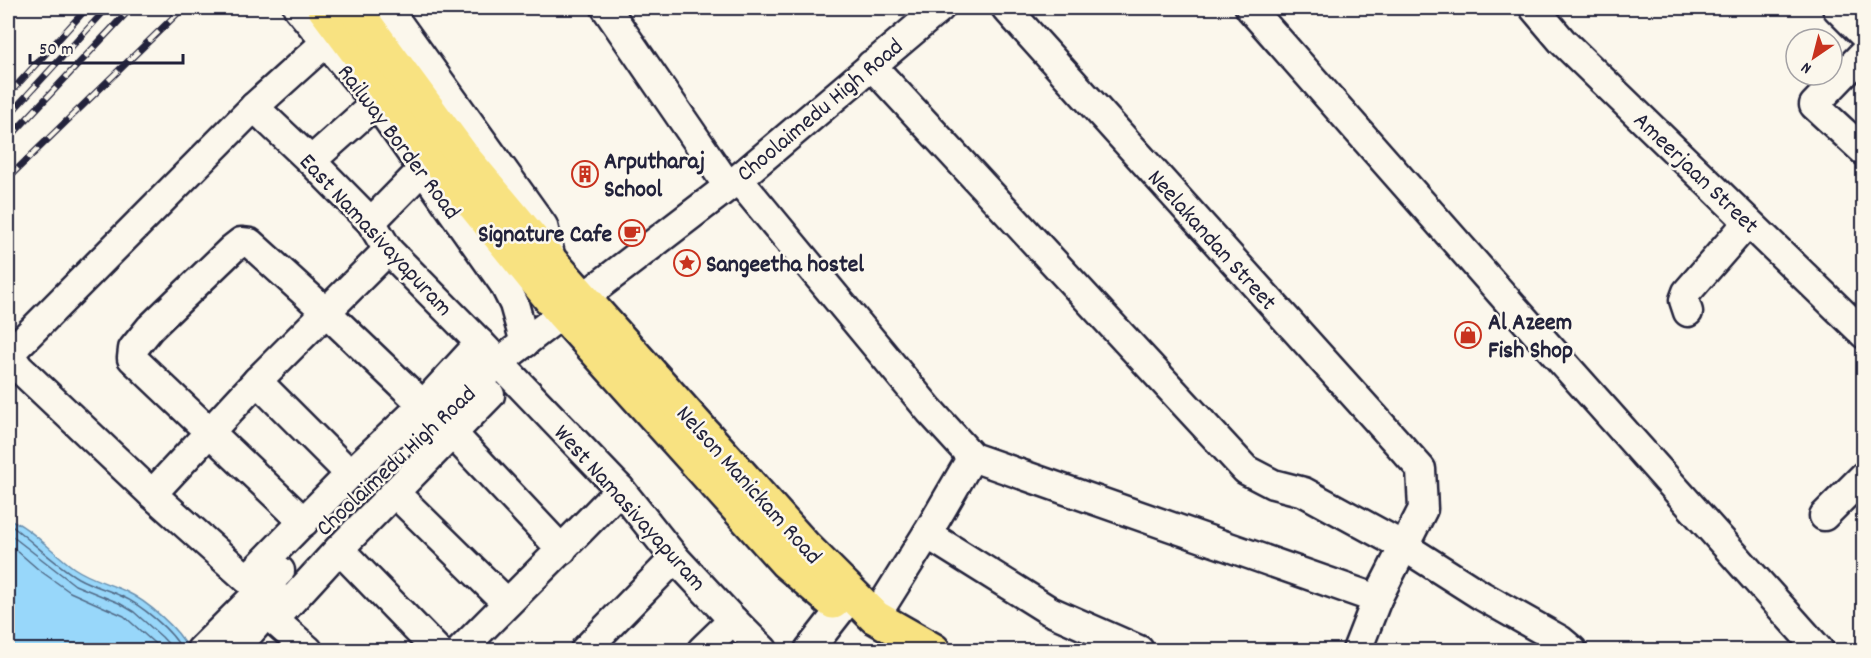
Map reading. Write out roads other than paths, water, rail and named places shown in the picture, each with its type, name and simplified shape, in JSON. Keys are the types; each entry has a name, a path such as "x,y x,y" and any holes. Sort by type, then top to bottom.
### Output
{"main road":[{"path":"324,8 448,173 573,307"},
{"path":"354,8 465,159 552,263 573,307"},
{"name":"Nelson Manickam Road","path":"573,307 786,562 866,630 900,651"},
{"name":"Nelson Manickam Road","path":"573,307 875,617 933,651"}],"street":[{"name":"Railway Border Road","path":"298,8 376,103 504,284 514,304 525,343"},
{"path":"387,8 543,226 552,263"},
{"path":"606,8 733,182 972,457 1377,599"},
{"name":"Choolaimedu High Road","path":"201,651 240,633 425,426 465,395 496,360 525,343 573,307 733,182 940,8"},
{"name":"Neelakandan Street","path":"1006,8 1421,469 1423,509 1405,547"},
{"path":"1250,8 1819,651"},
{"name":"Ameerjaan Street","path":"1534,8 1562,41 1863,334"},
{"path":"1837,8 1863,35"},
{"path":"326,42 254,106 15,348 12,358 19,368 152,494 247,579 350,474 423,405 496,360"},
{"path":"1863,53 1814,105 1863,151"},
{"path":"871,65 1246,470 1273,484 1304,492 1405,547 1482,596 1560,640 1572,651"},
{"path":"311,161 376,103"},
{"name":"East Namasivayapuram","path":"254,106 371,222 388,250 496,360"},
{"path":"371,222 423,168"},
{"path":"1688,312 1684,300 1687,292 1748,222"},
{"path":"304,522 132,358 132,349 150,328 241,242 250,243 423,405"},
{"path":"152,494 257,381 388,250"},
{"path":"308,651 274,620 339,549 452,433 496,360"},
{"name":"West Namasivayapuram","path":"496,360 620,489 675,558 763,651"},
{"path":"257,381 350,474"},
{"path":"452,433 562,550"},
{"path":"875,617 972,457"},
{"path":"1824,516 1863,476"},
{"path":"461,651 620,489"},
{"path":"395,493 507,603"},
{"path":"927,534 1050,611 1139,651"},
{"path":"1356,651 1377,599 1405,547"},
{"path":"339,549 437,651"},
{"path":"585,651 675,558"},
{"path":"809,651 841,609"},
{"path":"702,651 733,620"}],"water":[{"path":"8,519 23,526 80,572 143,601 178,633 189,650 14,650 8,645"}],"railway":[{"path":"8,95 87,8"},
{"path":"8,116 107,8"},
{"path":"8,139 131,8"},
{"path":"8,178 183,8"}],"place":[{"name":"Arputharaj School","path":"585,174"},
{"name":"Signature Cafe","path":"632,233"},
{"name":"Sangeetha hostel","path":"687,263"},
{"name":"Al Azeem Fish Shop","path":"1468,335"}]}
